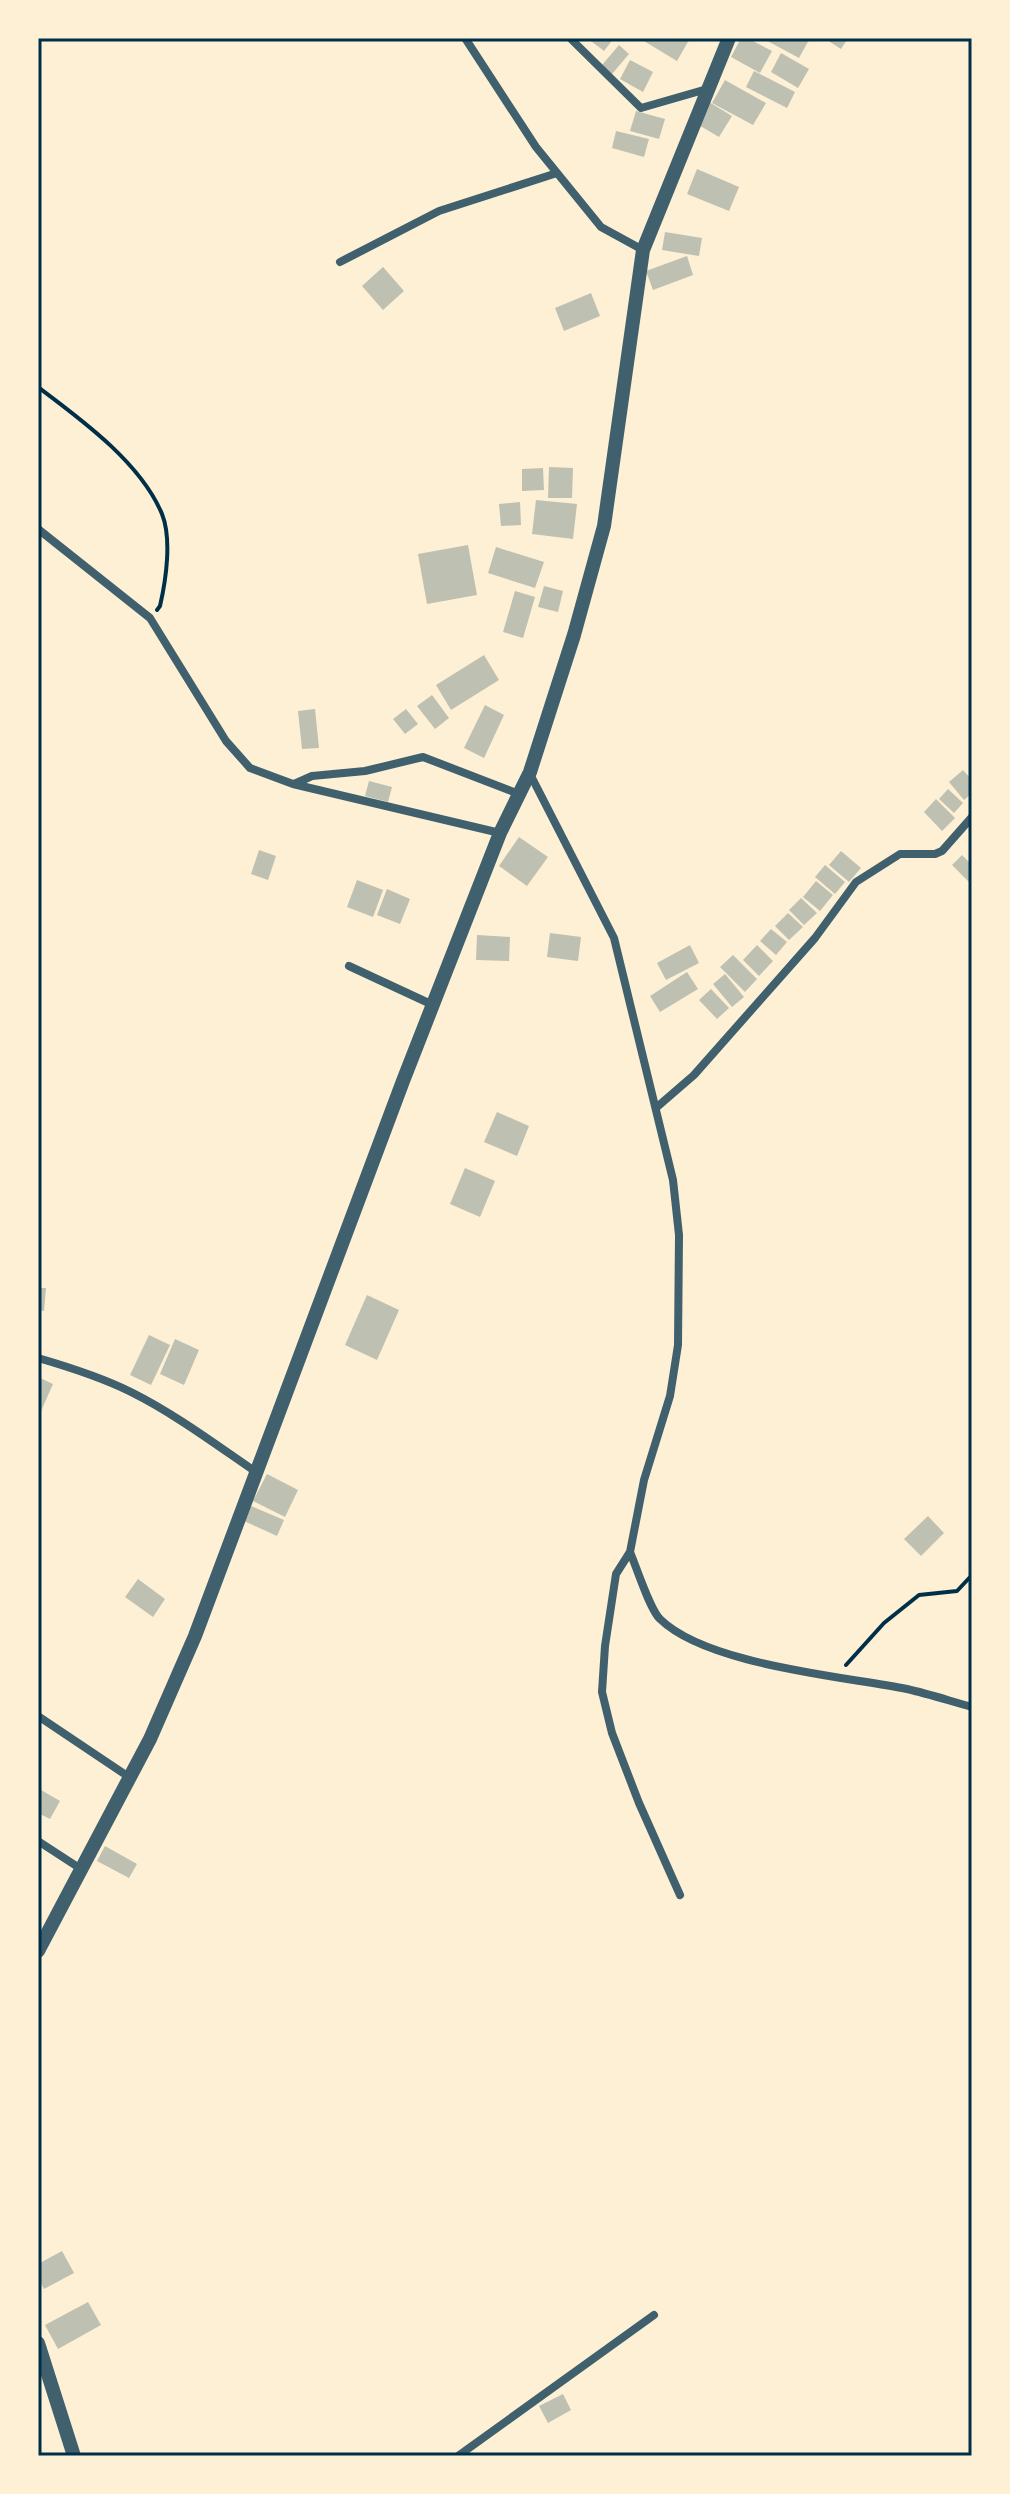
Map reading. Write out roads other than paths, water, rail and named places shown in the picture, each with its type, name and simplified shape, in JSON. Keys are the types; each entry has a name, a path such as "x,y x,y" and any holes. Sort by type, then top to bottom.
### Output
{"street":[{"path":"465,38 536,147 601,227 643,250"},
{"path":"570,38 641,108 708,89"},
{"path":"38,1951 150,1739 195,1636 433,1005 500,833 530,772 574,635 604,526 643,250 729,38"},
{"path":"340,262 439,211 557,173"},
{"path":"38,529 150,618 226,741 250,768 293,784 500,833"},
{"path":"293,784 312,776 365,771 423,757 519,794"},
{"path":"530,772 614,938 673,1180 677,1221 678,1345 670,1396 644,1480 630,1552 616,1574 605,1646 602,1692 612,1733 680,1895"},
{"path":"657,1107 694,1075 725,1041 815,938 856,882 900,854 928,855 942,851 972,817"},
{"path":"349,966 433,1005"},
{"path":"38,1358 83,1371 130,1391 175,1416 256,1472"},
{"path":"630,1552 658,1618 717,1651 768,1664 910,1690 972,1707"},
{"path":"38,1716 129,1777"},
{"path":"38,1841 81,1869"},
{"path":"458,2456 654,2315"},
{"path":"38,2343 41,2364 70,2454"}]}
